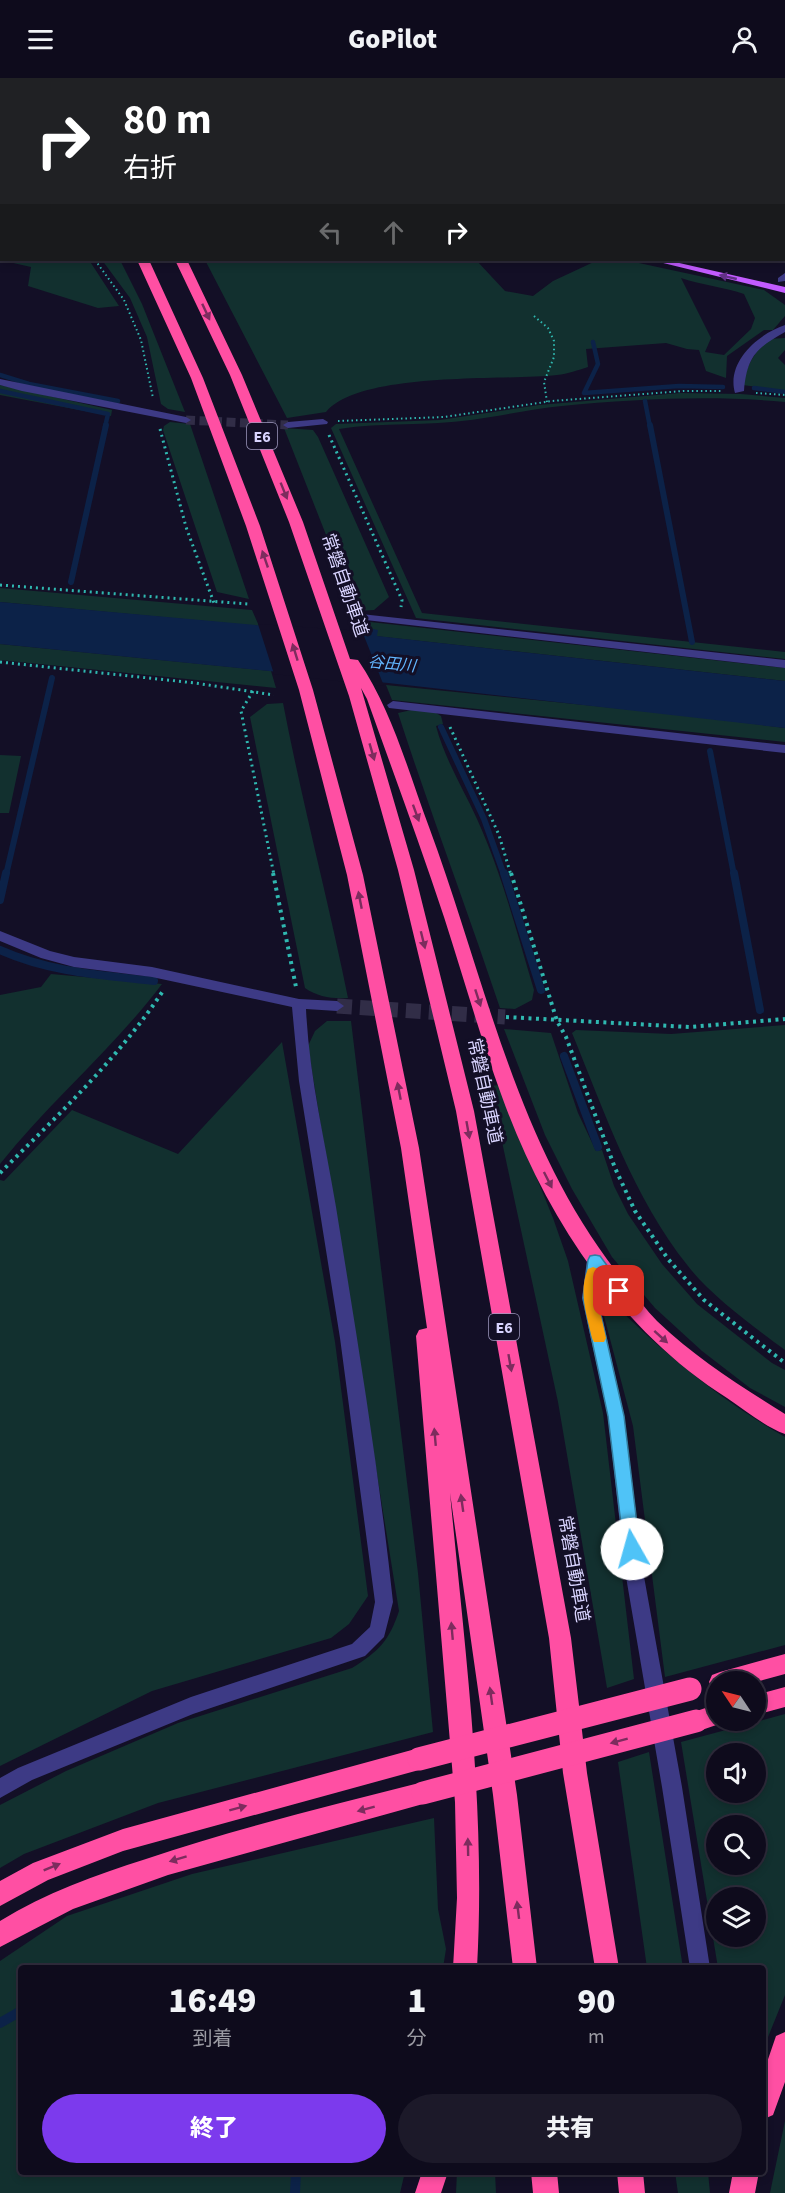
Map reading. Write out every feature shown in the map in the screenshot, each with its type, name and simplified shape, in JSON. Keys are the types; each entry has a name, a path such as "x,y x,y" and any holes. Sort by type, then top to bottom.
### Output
{"highway":[{"name":"E6","path":"143,261 222,440 283,615 306,690 355,875 410,1148 505,1796 525,1965"},
{"name":"常磐自動車道","path":"181,261 261,435 296,522 336,636 365,698 465,1111 560,1638 575,1773 607,1965"},
{"path":"365,698 436,868 510,1095 549,1182 595,1260 649,1325 734,1395 785,1425"},
{"path":"410,1148 467,1802 469,1898 465,1965"},
{"path":"759,1671 785,1664"},
{"path":"0,1894 41,1871 123,1840 419,1759 706,1685"},
{"path":"766,1702 785,1697"},
{"path":"0,1935 25,1918 68,1898 179,1859 706,1718"},
{"path":"766,2100 785,2045"},
{"path":"544,2175 546,2193"},
{"path":"630,2175 632,2193"},
{"path":"742,2193 745,2175"}],"main road":[{"path":"660,261 785,290"},
{"path":"702,261 784,279"}],"street":[{"path":"740,391 741,369 747,354 768,337 785,328"},
{"path":"0,382 186,420"},
{"path":"288,425 323,422"},
{"path":"361,617 785,664"},
{"path":"393,705 785,749"},
{"path":"0,936 46,955 74,962 172,976 299,1004 337,1006"},
{"path":"0,1790 25,1774 191,1706 358,1650 378,1631 384,1602 379,1555 329,1215 307,1095 300,1043 299,1004"},
{"path":"595,1260 590,1298 616,1416 634,1570 672,1787 700,1965"},
{"path":"733,2175 736,2193"}],"path":[{"path":"96,261 124,300 141,340 156,415 186,527 214,603"},
{"path":"534,316 549,328 554,341 554,357 544,381 547,402"},
{"path":"400,621 402,600 323,422 444,417 547,402 683,392 740,391 785,395"},
{"path":"0,585 248,604"},
{"path":"0,662 274,695"},
{"path":"253,691 240,711 299,1004"},
{"path":"441,709 499,835 557,1021 566,1037 615,1168 635,1211 668,1259 704,1300 785,1363"},
{"path":"0,1173 108,1062 151,1010 172,976"},
{"path":"505,1017 689,1027 785,1018"}],"green space":[{"path":"4,261 90,261 119,306 98,308 28,286 31,267"},
{"path":"103,261 120,261 142,304 185,412 168,409 161,404 147,337 130,298"},
{"path":"206,261 477,261 505,291 533,296 553,281 596,261 630,261 764,290 785,305 785,316 773,330 764,330 727,356 726,378 706,371 699,350 666,343 586,349 588,367 565,374 434,380 400,384 369,390 344,399 326,412 287,418","holes":["681,278 744,294 755,318 751,329 724,355 705,352 711,338"]},
{"path":"785,338 785,350 778,358 785,365 785,391 743,385 751,360 763,344 768,339"},
{"path":"0,385 112,410 111,416 0,395"},
{"path":"680,393 741,394 785,398 785,402 701,398 618,401 550,407 455,422 372,425 339,429 422,613 785,652 785,659 416,618 331,428 336,424 440,420 539,405"},
{"path":"170,422 190,424 249,599 217,592 163,430 164,426"},
{"path":"284,428 313,430 318,437 389,597 374,610 356,611"},
{"path":"0,588 252,610 259,626 0,602"},
{"path":"361,621 785,668 785,681 366,635"},
{"path":"0,644 271,671 276,688 0,660"},
{"path":"386,685 693,716 785,728 785,742 392,700"},
{"path":"283,703 348,998 325,997 305,988 250,717 267,704"},
{"path":"416,709 431,710 441,716 443,724 436,726 440,738 477,819 502,882 534,990 532,1000 515,1009 500,1008 398,713"},
{"path":"0,755 21,756 9,813 0,813"},
{"path":"51,974 162,984 123,1031 40,1118 0,1164 0,995 41,987"},
{"path":"327,1021 351,1021 418,1573 433,1732 158,1803 24,1854 0,1868 0,1805 66,1771 178,1723 352,1668 369,1656 387,1638 399,1611 308,1046 315,1031"},
{"path":"785,1025 785,1350 708,1288 688,1266 669,1239 651,1212 622,1154 572,1033 576,1030 671,1034"},
{"path":"504,1029 551,1033 578,1113 596,1151 602,1150 614,1186 628,1214 662,1264 697,1304 772,1363 785,1370 785,1407 750,1388 702,1351 655,1308 612,1257 572,1189 545,1135"},
{"path":"282,1042 335,1342 368,1596 349,1624 331,1638 152,1691 0,1766 0,1180 4,1181 72,1110 178,1154"},
{"path":"499,1085 568,1261 603,1413 634,1679 607,1688 558,1402 490,1086"},
{"path":"606,1296 648,1336 713,1390 785,1437 785,1645 665,1677 633,1426 600,1301"},
{"path":"785,1714 785,1995 766,2042 766,1965 718,1965 715,1947 766,1947 766,1887 706,1887 706,1895 681,1742 722,1731 766,1731 766,1719"},
{"path":"649,1752 683,1965 647,1965 618,1762"},
{"path":"434,1818 438,1909 446,1949 443,1965 18,1965 18,2175 404,2175 400,2193 0,2193 0,1961 67,1916 192,1874"},
{"path":"785,2121 785,2193 770,2193"},
{"path":"457,2175 495,2175 496,2193 456,2193"},
{"path":"675,2175 708,2175 710,2193 678,2193"}],"water":[{"name":"谷田川","path":"0,602 366,635 369,635 373,629 378,630 377,636 785,681 785,728 388,683 0,644"}],"pier":[{"path":"258,624 362,631 384,686 274,674"}],"waterway":[{"path":"593,342 598,364 584,393 679,386 723,387"},
{"path":"0,375 29,384 118,401"},
{"path":"754,388 785,392"},
{"path":"0,391 108,414 105,427"},
{"path":"645,401 650,427"},
{"path":"71,582 106,425"},
{"path":"650,425 692,642"},
{"path":"6,875 52,678"},
{"path":"441,727 484,819 504,875"},
{"path":"710,751 734,875"},
{"path":"0,900 6,873"},
{"path":"504,873 541,990"},
{"path":"734,873 760,1010"},
{"path":"0,950 56,968 154,981"},
{"path":"564,1056 598,1147"},
{"path":"0,2023 18,2013"},
{"path":"295,2193 296,2175"}],"tunnel":[{"path":"186,420 288,425"},
{"path":"337,1006 505,1017"}],"slow traffic":[{"path":"593,1273 590,1298 599,1338"}],"route":[{"path":"619,1291 595,1260 590,1298 616,1416 632,1549"}]}
